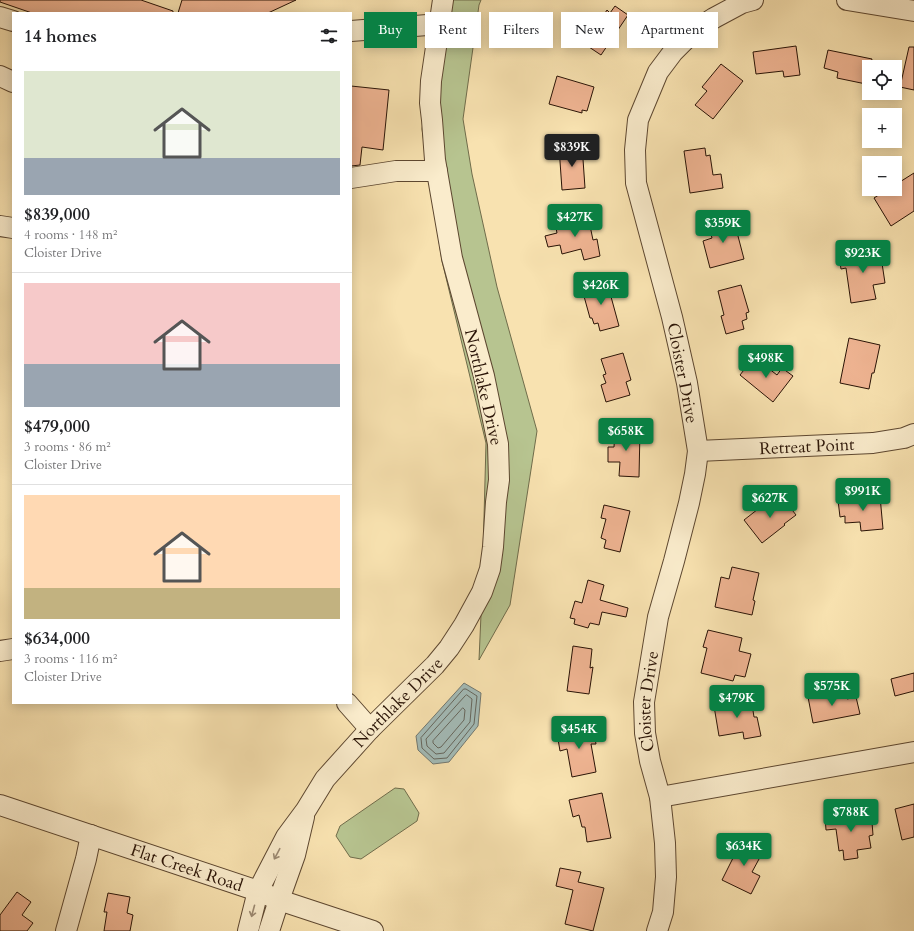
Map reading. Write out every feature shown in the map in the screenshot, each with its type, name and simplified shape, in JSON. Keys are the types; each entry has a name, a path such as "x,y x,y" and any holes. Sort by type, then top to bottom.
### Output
{"street":[{"name":"Northlake Drive","path":"442,12 444,0"},
{"name":"Cloister Drive","path":"657,931 663,912 666,877 665,843 660,797 650,762 645,733 644,702 658,617 689,503 698,451 687,384 672,317 636,183 635,150 638,120 658,72 673,52 694,31 704,24 742,3 753,0"},
{"path":"847,0 914,11"},
{"path":"0,17 12,21"},
{"path":"352,31 425,25"},
{"name":"Northlake Drive","path":"248,931 258,891 286,837 306,810 325,780 370,729 435,665 449,648 464,625 482,592 490,569 499,480 498,444 484,376 452,258 435,160 430,103 436,48"},
{"path":"0,76 12,82"},
{"path":"352,178 396,171 437,171"},
{"path":"0,226 12,228"},
{"name":"Retreat Point","path":"698,451 873,443 899,439 914,434"},
{"path":"0,651 12,649"},
{"path":"348,704 370,729"},
{"path":"660,797 914,752"},
{"name":"Flat Creek Road","path":"0,805 373,931"},
{"name":"Northlake Drive","path":"269,931 295,855 306,810"},
{"path":"66,931 86,859 91,835"}],"green space":[{"path":"443,0 481,0 478,12 441,12"},
{"path":"435,48 473,48 463,119 472,174 497,287 537,431 510,605 479,660 486,443 442,261 422,129"},
{"path":"395,788 404,789 419,813 417,821 361,859 350,857 336,836 340,826"}],"water":[{"path":"464,683 481,693 478,726 449,762 433,764 418,750 416,736"}],"building":[{"path":"0,0 141,0 173,12 29,12 0,2"},
{"path":"182,0 296,0 270,12 178,12"},
{"path":"615,6 627,14 619,28 619,12 611,12"},
{"path":"796,46 800,75 784,77 783,71 756,74 753,52"},
{"path":"909,47 914,47 914,90 902,87 902,78"},
{"path":"590,48 606,48 601,55"},
{"path":"828,50 872,59 862,60 862,83 837,78 838,72 824,68"},
{"path":"721,64 743,81 713,119 695,105 707,91 702,87"},
{"path":"557,76 594,87 587,111 582,110 582,113 549,104"},
{"path":"352,86 389,90 383,150 362,147 360,165 352,166"},
{"path":"582,145 585,188 562,190 559,147"},
{"path":"705,148 706,156 710,155 713,175 721,174 723,188 690,193 684,151"},
{"path":"914,173 914,211 891,226 874,198 877,196 902,196 902,181"},
{"path":"588,216 593,240 597,239 600,256 584,260 581,249 562,254 560,245 548,247 545,236 557,233 555,223"},
{"path":"733,217 744,259 710,268 703,241 712,238 708,224"},
{"path":"880,250 885,283 873,285 876,299 851,303 846,268 841,269 839,256"},
{"path":"607,282 619,326 600,331 598,323 594,324 592,318 590,318 582,289"},
{"path":"741,285 749,312 746,313 747,319 742,321 744,329 726,334 721,316 724,315 718,291"},
{"path":"849,338 880,345 869,389 840,383"},
{"path":"623,353 631,380 626,382 630,395 606,402 601,385 606,383 603,375 606,374 601,359"},
{"path":"754,357 777,375 782,368 793,376 773,402 740,375"},
{"path":"615,430 640,430 639,477 619,476 620,462 608,462 608,447 614,447"},
{"path":"880,496 883,529 861,531 860,522 845,523 845,516 840,517 838,500"},
{"path":"783,498 796,515 762,543 744,520 767,502 772,507"},
{"path":"604,505 630,511 620,552 604,548 606,540 601,538 606,519 601,518"},
{"path":"732,567 759,573 753,600 755,601 752,615 715,607 721,577 729,579"},
{"path":"588,580 604,585 600,600 628,608 626,617 602,612 599,625 590,623 588,628 574,624 575,619 570,618 575,601 582,603"},
{"path":"708,630 742,638 739,651 751,654 745,677 735,675 733,681 701,673 707,648 703,647"},
{"path":"573,646 592,649 590,668 593,667 589,694 567,691"},
{"path":"914,673 914,691 895,696 891,679"},
{"path":"840,691 840,696 846,695 847,699 856,697 860,714 813,723 808,697"},
{"path":"751,698 754,717 757,717 761,736 744,739 743,732 719,736 714,706"},
{"path":"593,727 596,744 591,744 596,772 572,777 567,749 560,751 557,733"},
{"path":"602,793 611,838 587,842 585,827 582,827 579,815 573,817 569,800"},
{"path":"914,804 914,837 902,840 895,809"},
{"path":"864,811 866,823 872,822 873,835 869,836 871,848 857,850 858,858 844,860 843,850 839,851 836,829 826,830 825,816"},
{"path":"743,838 765,848 752,872 760,876 751,894 722,880"},
{"path":"560,868 581,872 578,882 604,888 593,931 565,924 573,890 556,886"},
{"path":"17,892 31,902 22,915 33,923 27,931 0,931 0,915"},
{"path":"108,893 130,897 127,913 133,915 130,931 104,931 107,912 104,912"}]}
